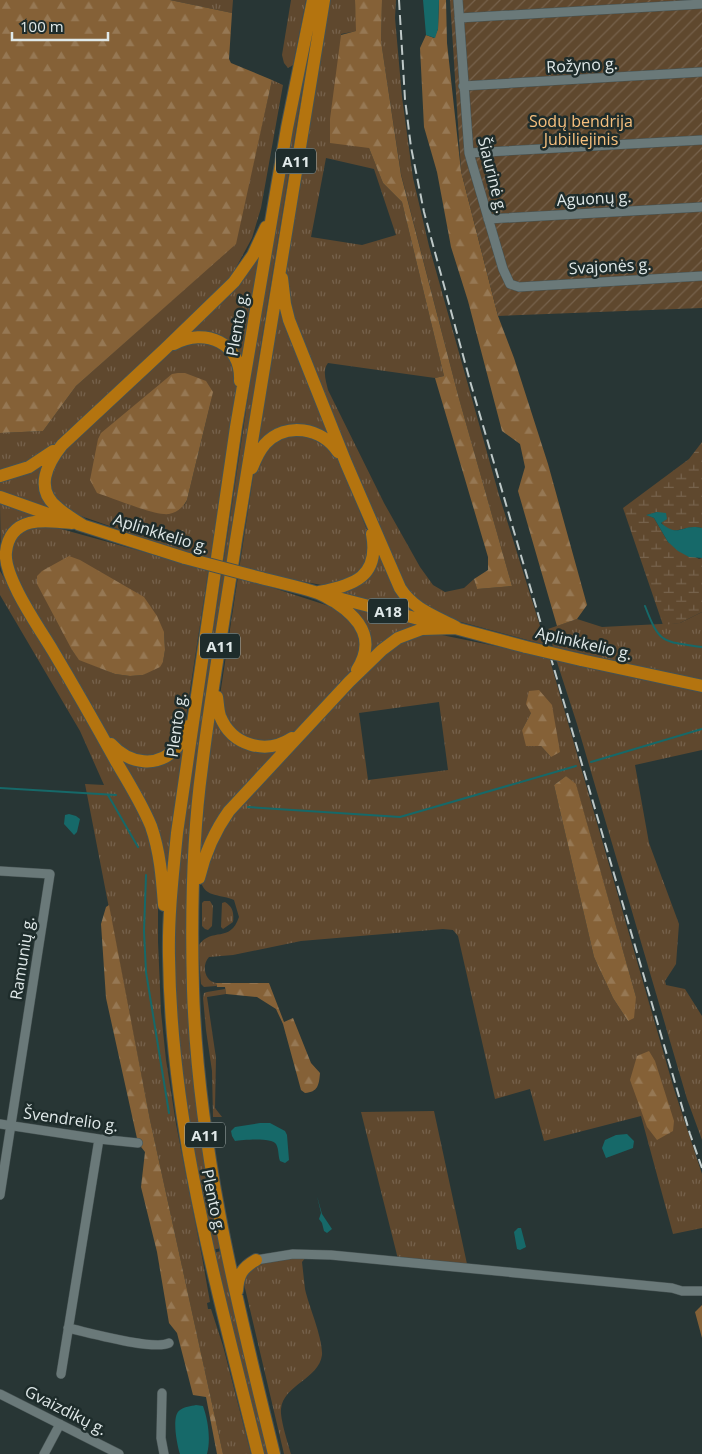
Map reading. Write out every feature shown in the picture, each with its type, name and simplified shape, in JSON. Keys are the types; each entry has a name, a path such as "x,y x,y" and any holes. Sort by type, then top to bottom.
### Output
{"highway":[{"name":"Plento g.","path":"258,1454 208,1252 189,1160 173,1036 169,957 171,895 177,833 236,427 272,216 313,0"},
{"name":"Plento g.","path":"274,1454 225,1248 203,1121 196,1039 192,942 194,867 201,768 284,237 324,0"},
{"path":"78,524 57,508 49,498 46,490 46,471 50,460 62,445 234,282 244,269 272,216"},
{"path":"284,237 282,286 289,320 392,572 405,596 420,609 458,629"},
{"path":"165,349 196,336 210,338 228,348 234,356 240,372 236,427"},
{"path":"245,484 256,457 266,444 275,436 291,430 307,430 326,438 346,463"},
{"path":"0,476 29,467 62,445"},
{"name":"Aplinkkelio g.","path":"0,497 186,558 581,660 702,686"},
{"path":"318,593 343,587 364,575 375,548 369,517"},
{"path":"19,593 6,564 5,554 14,534 32,521 47,520 78,524"},
{"path":"0,565 19,593 87,708 151,827 161,865 169,957"},
{"path":"318,593 353,615 360,623 364,633 366,643 364,654 360,665 349,682"},
{"path":"192,942 196,925 198,881 207,849 216,829 229,811 349,682 389,644 398,638 422,630 458,629"},
{"path":"214,683 219,715 234,737 243,743 260,747 277,746 305,730"},
{"path":"87,708 117,750 125,756 146,762 162,759 177,747 194,712"},
{"path":"225,1248 239,1259 256,1260"},
{"path":"236,1298 240,1272 256,1260"}],"street":[{"name":"Šiaurinė g.","path":"458,0 469,153 506,278 510,284 519,287"},
{"path":"459,18 702,4"},
{"name":"Rožyno g.","path":"463,86 702,72"},
{"path":"469,153 702,140"},
{"name":"Aguonų g.","path":"488,219 702,207"},
{"name":"Svajonės g.","path":"519,287 702,276"},
{"name":"Ramunių g.","path":"0,871 50,874 0,1195"},
{"name":"Švendrelio g.","path":"0,1124 138,1143"},
{"path":"61,1374 99,1139"},
{"path":"256,1260 293,1254 331,1254 672,1288 682,1291 702,1291"},
{"path":"68,1328 143,1344 159,1346 169,1344"},
{"path":"162,1393 161,1438 164,1454"},
{"name":"Gvaizdikų g.","path":"0,1394 119,1454"},
{"path":"44,1454 60,1424"}],"green space":[{"path":"0,0 170,0 232,13 229,59 231,63 272,80 236,244 76,386 43,431 0,433"},
{"path":"170,0 233,0 232,13"},
{"path":"291,0 306,0 293,65 288,68 284,63 282,55"},
{"path":"317,0 259,356 187,931 221,1248 212,1250 198,1191 180,1067 173,982 177,872 266,277"},
{"path":"327,0 355,0 357,31 341,34 369,148 383,183 402,202 444,376 435,378 328,363 325,372 328,390 384,503 420,567 433,585 445,592 464,588 474,579 477,589 512,586 458,395 401,174 381,41 382,0 396,0 395,18 402,97 413,178 429,246 499,495 546,645 450,619 409,595 325,402 286,292 285,271","holes":["326,158 374,169 396,235 362,245 311,237"]},
{"path":"355,0 382,0 381,41 401,175 458,395 512,586 477,589 474,579 488,570 488,557 435,378 444,376 402,202 383,183 369,148 330,143 330,119 341,35 356,31"},
{"path":"439,0 446,0 447,43 461,171 498,316 514,358 548,464 587,605 577,619 557,626 518,491 525,467 520,444 502,431 468,301 451,247 437,172 424,127 420,48 426,35 434,38 438,29"},
{"name":"Sodų bendrija Jubiliejinis","path":"450,0 702,0 702,308 498,316 461,171"},
{"path":"272,80 283,85 261,208 252,238 232,275 234,277 45,454 0,474 0,433 43,431 76,386 235,244"},
{"path":"259,252 242,365 237,354 185,334"},
{"path":"279,292 332,438 309,427 256,450"},
{"path":"185,343 212,343 231,358 237,383 185,723 182,732 165,753 135,758 112,741 16,580 11,567 11,543 29,526 54,527 191,565 193,555 78,515 61,507 47,484 54,460 177,346","holes":["213,392 187,500 184,506","164,632 165,650 163,662 143,675 115,674 79,659 72,650"]},
{"path":"185,373 206,381 213,392 185,503 175,512 163,514 144,510 97,493 90,480 98,439 101,433 172,374"},
{"path":"302,432 334,452 342,467 369,535 369,561 357,577 327,586 279,577 255,582 332,607 352,620 362,642 357,664 345,680 298,729 276,743 237,736 219,702 254,471 273,441"},
{"path":"702,442 702,528 670,530 661,522 657,512 647,515 654,518 668,542 699,559 702,558 702,612 680,623 663,625 623,508 689,459"},
{"path":"47,460 51,510 0,492 0,479"},
{"path":"0,503 39,517 26,520 1,560"},
{"path":"379,548 416,613 335,593 350,588"},
{"path":"69,556 80,560 144,597 157,616 164,632 165,650 160,667 143,675 130,676 115,674 79,660 37,584 37,576 42,571"},
{"path":"0,571 135,801 153,847 158,896 161,1012 176,1124 210,1302 207,1303 208,1309 211,1309 223,1346 251,1454 223,1454 150,1120 85,784 104,785 80,731 0,595"},
{"path":"348,606 423,625 367,658"},
{"path":"702,612 702,681 586,657 586,654 553,647 548,629 577,619 602,627 680,623"},
{"path":"427,632 549,657 674,1089 702,1174 702,1228 673,1234 641,1116 544,1141 530,1089 495,1099 458,936 453,930 443,929 301,941 233,955 209,957 205,965 205,973 212,982 216,983 216,986 204,987 201,984 198,946 209,937 231,930 239,917 234,900 206,891 201,882 222,824 391,647","holes":["439,702 448,770 368,780 359,713","531,713 551,757 522,730","566,776 576,785 636,997 628,1021 613,998 594,957 554,785"]},
{"path":"556,659 702,691 702,750 635,765 649,843 679,924 676,964 665,981 666,985 685,989 702,1016 702,1140 687,1099 577,724"},
{"path":"539,690 552,705 560,752 551,757 541,746 526,746 522,730 531,713 526,704 529,691"},
{"path":"215,712 225,732 284,747 200,853 206,784"},
{"path":"183,747 165,878 118,758 134,765"},
{"path":"566,776 576,784 636,997 634,1018 628,1021 613,998 594,957 554,785"},
{"path":"210,901 213,906 212,926 208,930 202,926 202,903"},
{"path":"225,902 233,913 233,922 223,929 221,927 222,903"},
{"path":"109,905 150,1120 223,1454 217,1454 206,1397 193,1395 177,1333 169,1323 157,1252 141,1187 145,1152 138,1143 106,998 101,924 106,907"},
{"path":"216,983 269,983 284,1022 293,1018 311,1063 320,1073 318,1084 313,1091 305,1093 301,1090 283,1024 276,1009 257,997 226,994 225,987 217,987"},
{"path":"225,989 226,994 207,997 216,1058 215,1108 222,1117 213,1117 212,1071 203,998 204,993"},
{"path":"649,1051 655,1061 674,1121 673,1131 657,1140 647,1127 630,1080 637,1056"},
{"path":"434,1111 467,1264 398,1259 361,1112"},
{"path":"221,1251 270,1454 262,1454 213,1253"},
{"path":"306,1257 302,1262 305,1289 318,1331 322,1355 315,1370 294,1388 283,1401 281,1409 282,1419 291,1454 284,1454 244,1284 244,1277 257,1264 281,1259"},
{"path":"702,1305 702,1338 695,1312"}],"water":[{"path":"423,0 439,0 438,29 435,38 426,35"},
{"path":"657,512 666,513 667,519 661,523 672,530 689,527 702,528 702,558 689,557 678,551 668,542 654,518 646,515"},
{"path":"69,814 80,819 77,832 74,835 64,824 65,815"},
{"path":"270,1123 285,1131 289,1160 285,1163 280,1161 277,1146 273,1142 269,1140 235,1141 232,1136 231,1131 235,1127"},
{"path":"627,1134 634,1141 633,1148 606,1158 602,1148 605,1140 616,1135"},
{"path":"317,1196 322,1214 332,1229 327,1233 324,1231 319,1219 321,1213"},
{"path":"521,1228 526,1247 520,1250 517,1249 514,1232"},
{"path":"196,1405 203,1406 206,1417 209,1436 207,1454 180,1454 175,1424 177,1413 183,1408"}],"waterway":[{"path":"645,606 659,635 664,639 678,644 702,647"},
{"path":"591,762 702,729"},
{"path":"248,807 400,817 576,766"},
{"path":"0,788 116,795"},
{"path":"108,795 138,847"},
{"path":"146,875 144,931 146,972 169,1113"}],"railway":[{"path":"399,0 405,99 411,147 424,212 470,381 690,1134 702,1168"}]}
